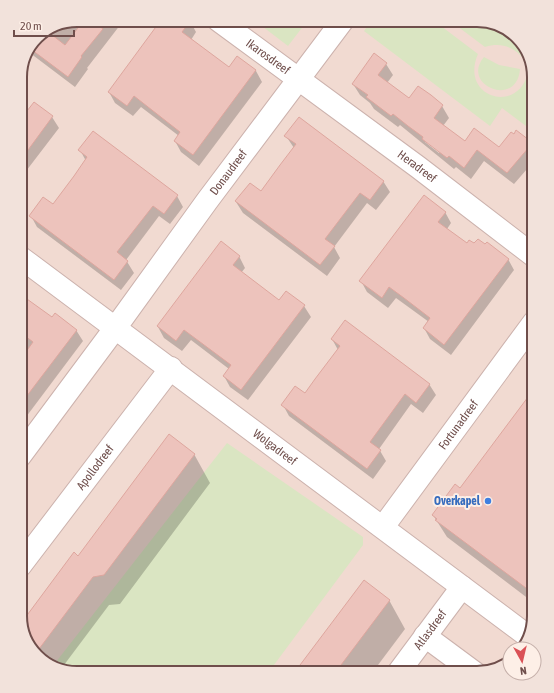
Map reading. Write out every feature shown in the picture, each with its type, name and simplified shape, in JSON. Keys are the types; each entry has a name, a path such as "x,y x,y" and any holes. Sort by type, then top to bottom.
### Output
{"street":[{"name":"Ikarosdreef","path":"227,27 298,79"},
{"name":"Donaudreef","path":"116,328 206,201 338,27"},
{"name":"Heradreef","path":"298,79 418,167 527,251"},
{"name":"Wolgadreef","path":"27,262 384,526 524,633"},
{"path":"27,447 116,328"},
{"name":"Fortunadreef","path":"384,526 527,332"},
{"name":"Apollodreef","path":"27,557 171,368"},
{"name":"Atlasdreef","path":"403,666 462,587"},
{"path":"425,636 466,666"}],"shaded area":[{"path":"77,27 480,27 502,34 519,49 527,70 527,616 526,626 520,641 502,641 502,660 484,666 77,666 67,665 49,658 35,644 28,626 27,616 27,74 32,55 44,39 61,30"}],"green space":[{"path":"263,27 303,27 288,46"},
{"path":"367,27 442,27 478,54 474,69 477,81 483,90 492,96 503,97 514,94 522,85 527,74 527,127 502,108 490,126 364,31"},
{"path":"458,27 487,28 502,34 519,49 523,58 508,47 495,45 485,47"},
{"path":"484,57 499,65 520,69 517,81 510,88 501,90 484,84 479,76 479,67"},
{"path":"227,443 363,537 363,545 273,666 77,666 56,661"}],"building":[{"path":"79,27 101,27 103,29 81,56 82,57 68,77 34,52 44,39 51,34 65,45"},
{"path":"156,27 186,27 182,32 229,67 237,56 256,70 193,155 174,141 180,132 134,96 127,106 108,92"},
{"path":"374,53 387,63 378,75 409,98 418,86 431,95 443,105 434,118 465,141 474,128 499,147 511,132 514,134 516,130 527,138 527,150 507,173 477,150 464,168 449,156 447,158 422,139 423,137 393,114 391,116 366,97 368,95 352,84"},
{"path":"34,102 53,116 27,151 27,111"},
{"path":"299,117 384,181 370,200 360,193 325,239 335,246 320,265 235,201 250,183 261,191 296,144 284,136"},
{"path":"93,131 178,195 164,214 153,206 117,252 128,261 114,280 29,216 43,197 53,204 87,157 78,150"},
{"path":"424,195 446,212 438,222 467,243 469,240 474,243 478,239 485,244 487,242 509,259 444,345 423,328 430,318 404,298 389,287 382,298 359,281"},
{"path":"221,241 240,256 233,265 279,300 286,291 305,305 241,390 223,376 231,365 184,330 176,341 157,326"},
{"path":"27,299 52,317 55,313 77,330 27,396 27,350 33,342 27,337"},
{"path":"345,320 430,384 416,403 405,394 370,442 381,450 367,469 281,405 295,386 305,393 340,346 331,339"},
{"name":"Overkapel","path":"527,398 527,589 435,520 437,519 432,515 455,484 460,488"},
{"path":"169,434 195,454 104,575 93,577 39,649 32,638 28,626 27,615 74,552 78,556"},
{"path":"364,580 390,600 340,666 299,666"}],"place":[{"name":"Overkapel","path":"488,501"}]}
